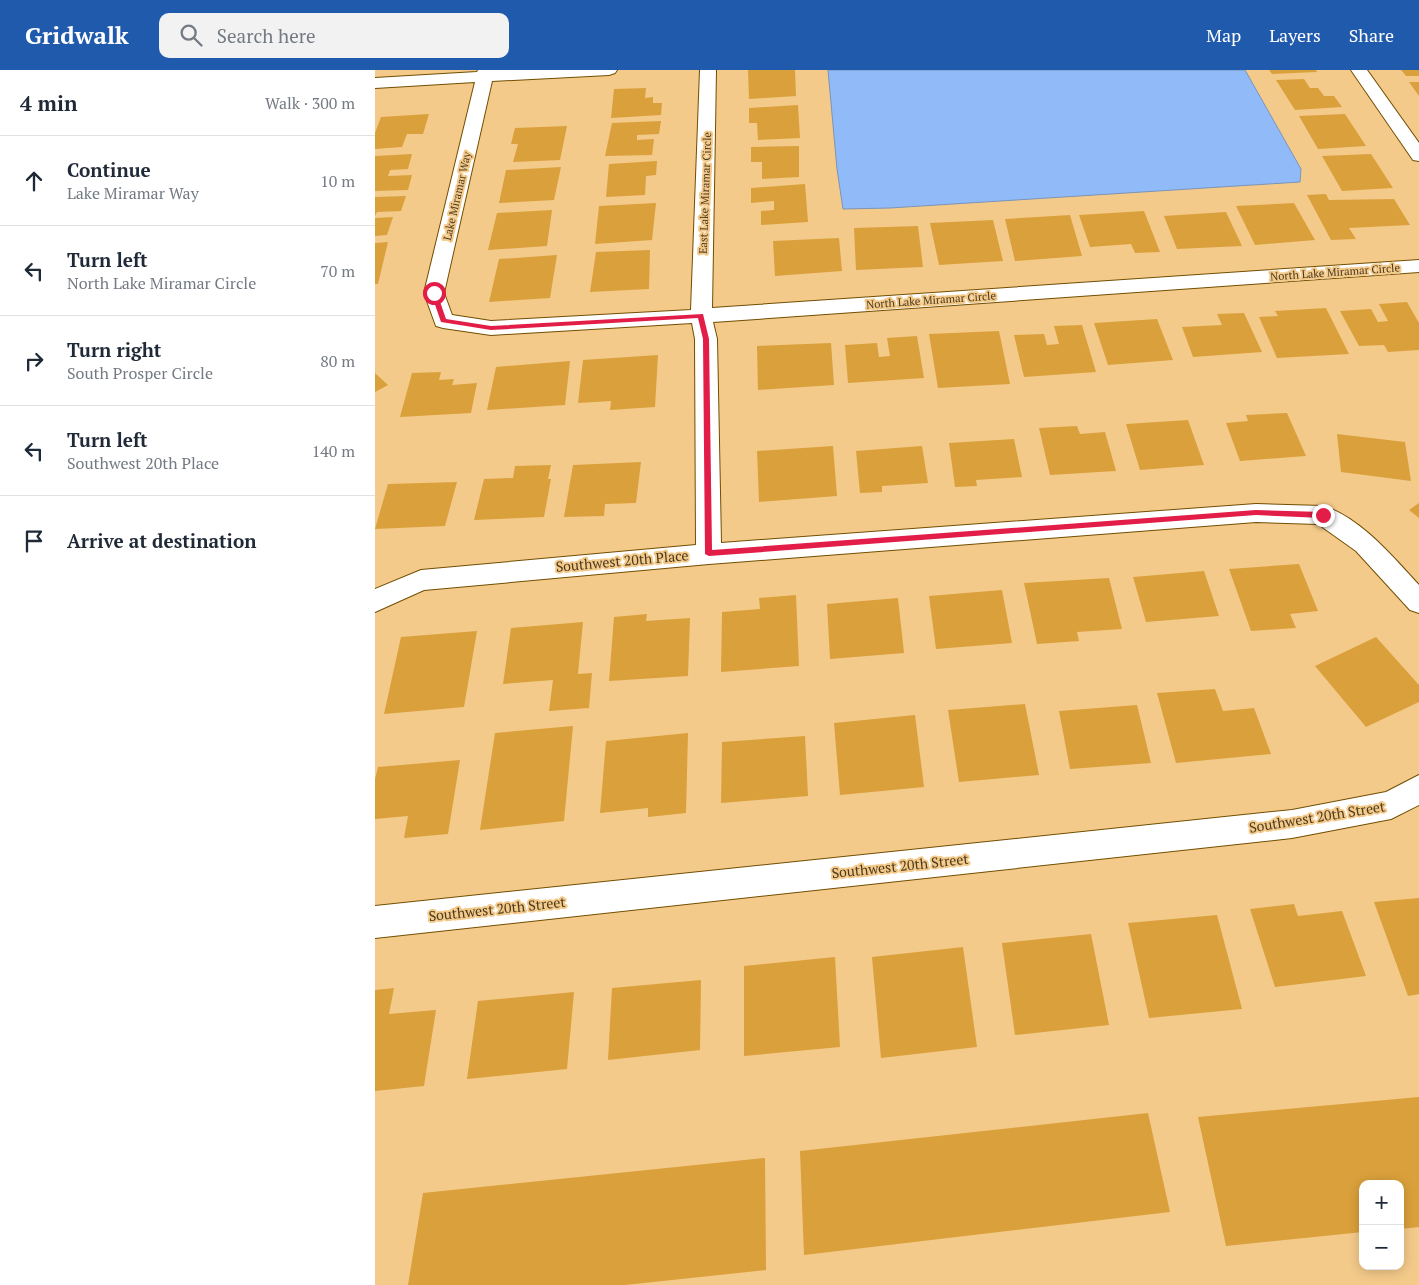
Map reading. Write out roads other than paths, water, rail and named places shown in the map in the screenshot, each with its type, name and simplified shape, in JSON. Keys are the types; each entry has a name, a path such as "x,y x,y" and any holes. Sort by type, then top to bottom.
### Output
{"street":[{"path":"375,83 485,74 609,70"},
{"name":"East Lake Miramar Circle","path":"708,70 701,316 706,339 709,554"},
{"path":"1359,70 1419,156"},
{"name":"Lake Miramar Way","path":"443,321 434,293 485,74"},
{"name":"North Lake Miramar Circle","path":"443,321 491,328 701,316 1419,266"},
{"name":"Southwest 20th Place","path":"375,601 421,580 709,554 1256,512 1323,515 1365,544 1419,602"},
{"name":"Southwest 20th Street","path":"375,922 1292,824 1391,805 1419,789"}],"water":[{"path":"828,70 1245,70 1301,169 1300,182 890,208 843,209 837,169"}]}
